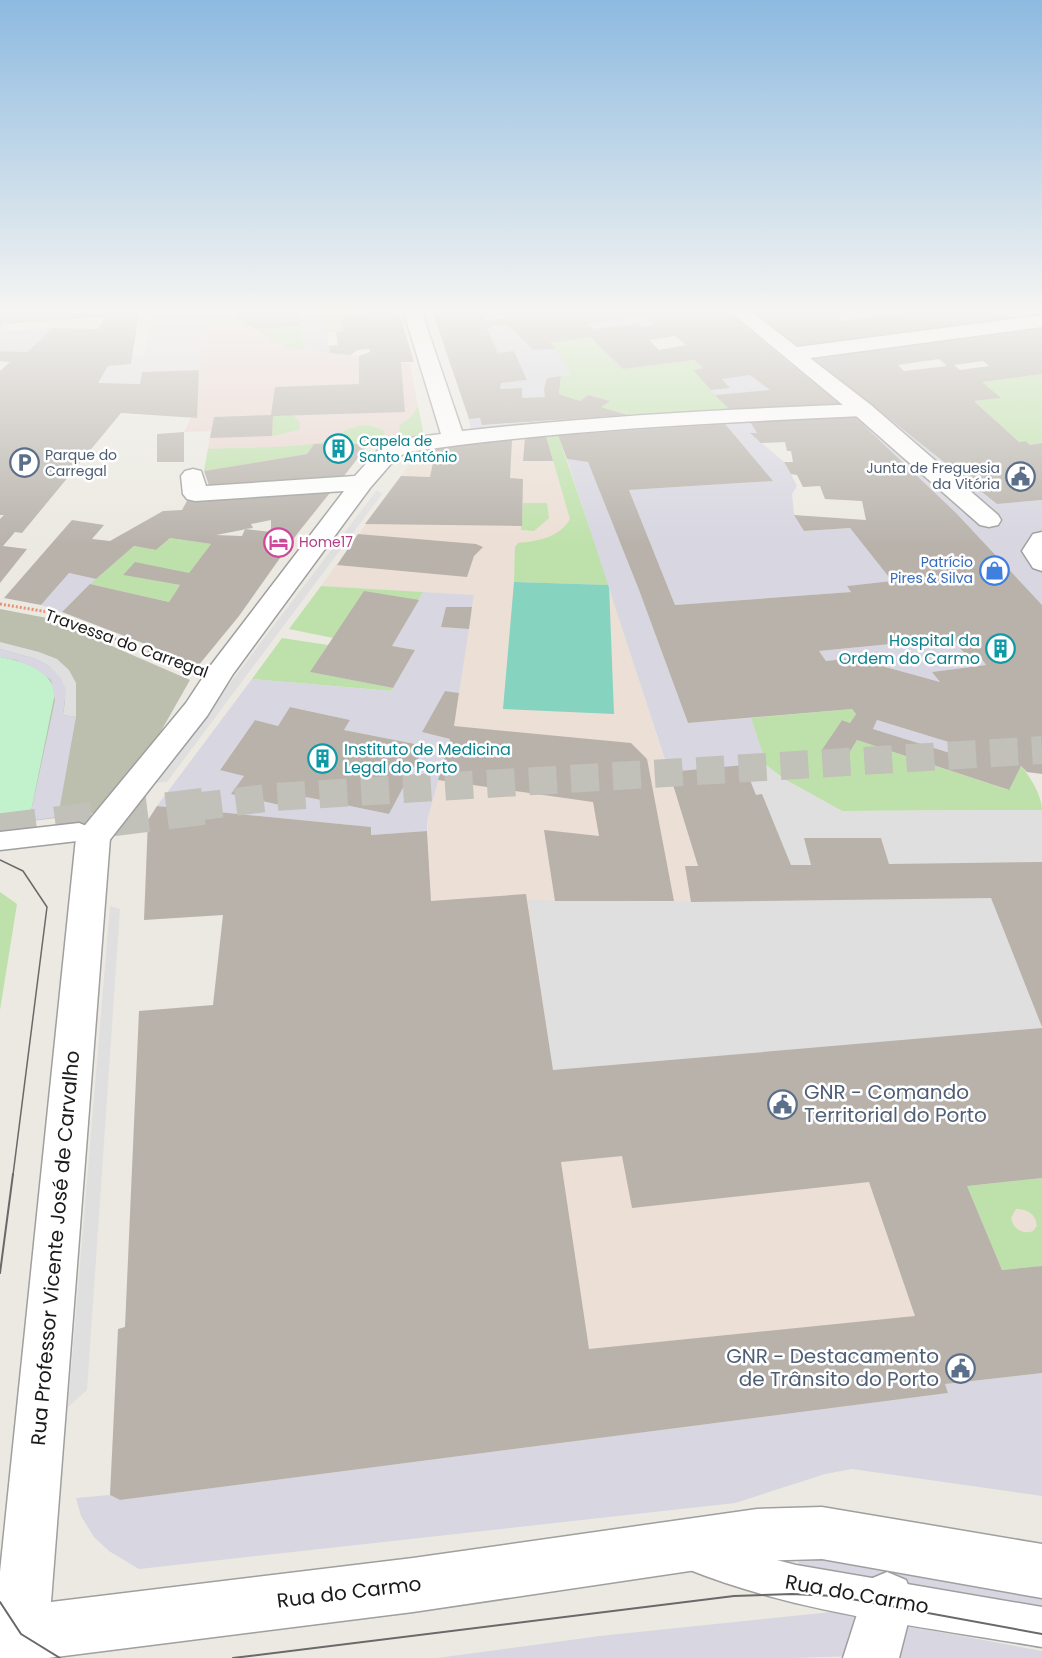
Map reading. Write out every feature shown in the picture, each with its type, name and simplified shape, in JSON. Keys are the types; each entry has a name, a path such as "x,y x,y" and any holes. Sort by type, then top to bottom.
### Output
{"street":[{"path":"438,390 453,438"},
{"path":"838,390 989,520"},
{"name":"Travessa do Carregal","path":"86,835 197,709 218,676 362,483 393,450 402,446 453,438 686,418 863,410"},
{"path":"193,476 195,494 362,483"},
{"path":"1042,539 1035,551 1042,563"},
{"name":"Rua Professor Vicente José de Carvalho","path":"20,1646 86,835"},
{"name":"Rua do Carmo","path":"20,1646 412,1585 757,1535 822,1533 1042,1571"},
{"path":"871,1658 887,1599"}],"lane":[{"path":"0,841 86,835"},
{"name":"Rua do Carmo","path":"675,1546 772,1579 1042,1627"}],"path":[{"name":"Travessa do Carregal","path":"0,604 48,612 197,672 218,676"}],"shaded area":[{"path":"198,390 415,390 424,437 369,444 314,444 307,454 204,471 211,431 184,432 191,418 197,418"},
{"path":"522,390 544,390 545,397 522,398"},
{"path":"711,390 766,390 715,395"},
{"path":"823,390 854,390 997,504 1042,500 1042,605 931,490 879,440 751,423 757,433 751,434 784,462 797,486 792,494 794,514 804,531 850,528 892,581 847,586 851,592 675,605 629,490 772,481 725,424 558,435 474,444 469,419 480,418 483,425 841,405"},
{"path":"558,435 609,585 698,866 1042,862 1042,1373 945,1384 948,1393 568,1442 431,901 427,821 454,726 474,595 321,586 420,450"},
{"path":"567,459 588,462 639,590 688,723 751,718 766,765 669,772"},
{"path":"377,490 382,494 167,782 154,783"},
{"path":"69,573 96,579 62,612 41,605"},
{"path":"423,592 474,595 472,607 446,607 441,627 469,629 459,693 445,691 422,732 450,739 427,821 427,831 371,835 370,827 157,806 252,679 391,691 415,650 392,646","holes":["291,707 350,720 344,730 424,746 389,814 306,797 297,809 232,794 244,776 220,769 255,720 278,726"]},
{"path":"0,609 47,618 190,680 156,740 95,813 0,825"},
{"path":"952,638 969,659 981,658 986,665 933,672 940,682 853,658 826,661 819,651"},
{"path":"0,642 57,659 69,670 76,683 76,717 63,715 65,701 50,667 36,659 0,649"},
{"path":"0,649 36,659 50,667 61,678 66,690 63,715 76,717 58,817 29,821 55,700 51,680 36,669 16,660 0,657"},
{"path":"877,720 968,748 963,757 873,729"},
{"path":"744,765 766,765 784,779 842,811 1042,810 1042,862 889,864 881,838 805,838 811,865 791,865 762,795 756,795"},
{"path":"991,898 1042,1028 553,1070 528,900 691,902"},
{"path":"110,906 120,909 87,1390 68,1407"},
{"path":"1042,1373 1042,1496 852,1469 825,1474 735,1503 139,1569 109,1551 94,1537 81,1516 76,1498 110,1495 120,1500 948,1393 945,1384"},
{"path":"804,1550 1042,1590 1042,1614 802,1576 798,1564"},
{"path":"831,1612 1042,1651 1042,1658 854,1658 854,1656 437,1658 600,1636"}],"green space":[{"path":"559,390 712,390 730,410 629,415 601,407 609,401 588,395 580,401 559,394"},
{"path":"991,390 1042,390 1042,443 1030,445 1026,441 1019,442 974,401 1000,398"},
{"path":"418,406 424,437 401,440 399,426 412,416"},
{"path":"293,415 300,423 299,430 272,436 273,416"},
{"path":"368,425 383,430 387,442 314,444 307,454 204,471 208,449 317,443 331,439 352,428"},
{"path":"558,435 609,585 514,582 515,547 518,543 540,540 554,534 570,519 546,436"},
{"path":"523,503 547,503 549,518 534,531 521,530"},
{"path":"170,538 211,544 189,573 124,575 180,585 169,602 90,584 134,546 156,550"},
{"path":"514,582 609,585 614,714 503,709"},
{"path":"321,586 423,592 419,600 333,638 289,629"},
{"path":"282,638 328,645 311,672 393,688 391,691 252,679"},
{"path":"0,657 18,661 41,672 48,678 55,693 29,821 0,825"},
{"path":"852,709 856,714 850,723 842,720 821,751 845,760 857,740 1008,790 1021,766 1035,786 1042,810 842,811 784,779 766,765 751,718"},
{"path":"0,892 17,904 0,1010"},
{"path":"1042,1178 1042,1266 1002,1270 967,1186","holes":["1016,1209 1027,1211 1035,1218 1037,1226 1033,1231 1022,1232 1014,1225 1011,1218"]}],"building":[{"path":"0,390 198,390 197,418 121,413 22,533 15,532 3,546 27,549 0,583 0,519 4,515 0,515"},
{"path":"275,390 403,390 405,412 273,416 272,436 210,438 214,417 271,415"},
{"path":"459,390 522,390 522,398 545,397 544,390 559,390 559,394 580,401 588,395 610,401 601,407 628,415 482,425 480,418 469,419"},
{"path":"766,390 823,390 842,406 730,410 715,395"},
{"path":"854,390 992,390 1001,398 974,401 1019,442 1026,441 1030,445 1042,443 1042,500 997,504"},
{"path":"855,417 956,513 1042,605 1042,774 1027,772 1021,766 1009,790 857,740 845,760 821,751 842,720 850,723 856,714 852,709 688,723 639,590 588,462 567,459 558,435 725,424 773,481 629,490 675,605 851,592 847,586 892,581 850,528 804,531 794,515 866,520 862,501 825,499 820,486 803,487 797,475 791,474 784,462 793,462 791,451 787,451 785,442 761,443 750,433 757,433 750,422","holes":["952,638 969,659 981,658 986,665 932,672 940,682 853,658 826,661 819,651","877,720 968,748 963,757 873,729"]},
{"path":"184,432 184,462 157,462 157,434"},
{"path":"546,436 553,461 523,461 525,438"},
{"path":"512,440 510,478 523,479 522,526 365,524 401,476 430,477 436,448"},
{"path":"314,444 369,444 340,481 211,491 204,471 307,454"},
{"path":"333,489 297,534 239,616 198,666 62,612 90,584 169,602 180,585 123,575 135,562 189,573 211,544 170,538 156,550 134,546 96,579 69,573 41,605 4,598 72,520 104,525 92,539 110,541 163,511 182,510 189,497","holes":["271,520 271,532 245,529 253,528 251,524","245,529 242,536 216,535"]},
{"path":"358,534 476,544 483,547 474,556 467,577 337,565"},
{"path":"364,591 419,600 392,646 415,650 393,688 310,672"},
{"path":"446,607 472,607 469,629 441,627"},
{"path":"445,691 459,693 454,726 631,743 647,759 674,901 555,901 544,830 599,836 593,802 438,780 450,739 422,732"},
{"name":"Instituto de Medicina Legal do Porto","path":"290,707 350,720 344,730 425,746 389,814 306,797 298,809 231,794 244,776 220,770 255,720 278,726"},
{"path":"744,765 756,795 762,794 791,865 811,865 804,838 881,838 889,864 1042,862 1042,1027 991,898 691,902 685,866 698,866 669,772"},
{"path":"157,806 371,827 371,835 427,831 431,901 526,894 553,1070 1042,1028 1042,1178 967,1186 1002,1270 1042,1266 1042,1373 945,1384 948,1393 120,1500 110,1495 118,1329 125,1327 139,1011 213,1005 223,915 144,920 148,820","holes":["622,1156 632,1208 869,1182 915,1316 589,1349 561,1162"]}],"tunnel":[{"path":"194,807 274,797 1042,750"},
{"path":"0,832 206,806"}],"tram line":[{"path":"0,860 23,871 47,907 13,1175"},
{"path":"0,1273 13,1174"},
{"path":"233,1658 734,1596 792,1594 835,1596 1042,1634"},
{"path":"0,1602 21,1634 60,1658"}],"place":[{"name":"Capela de Santo António","path":"338,449"},
{"name":"Parque do Carregal","path":"24,463"},
{"name":"Junta de Freguesia da Vitória","path":"1021,476"},
{"name":"Home17","path":"278,542"},
{"name":"Patrício Pires & Silva","path":"994,570"},
{"name":"Hospital da Ordem do Carmo","path":"1001,649"},
{"name":"Instituto de Medicina Legal do Porto","path":"323,758"},
{"name":"GNR - Comando Territorial do Porto","path":"783,1104"},
{"name":"GNR - Destacamento de Trânsito do Porto","path":"960,1368"}]}
